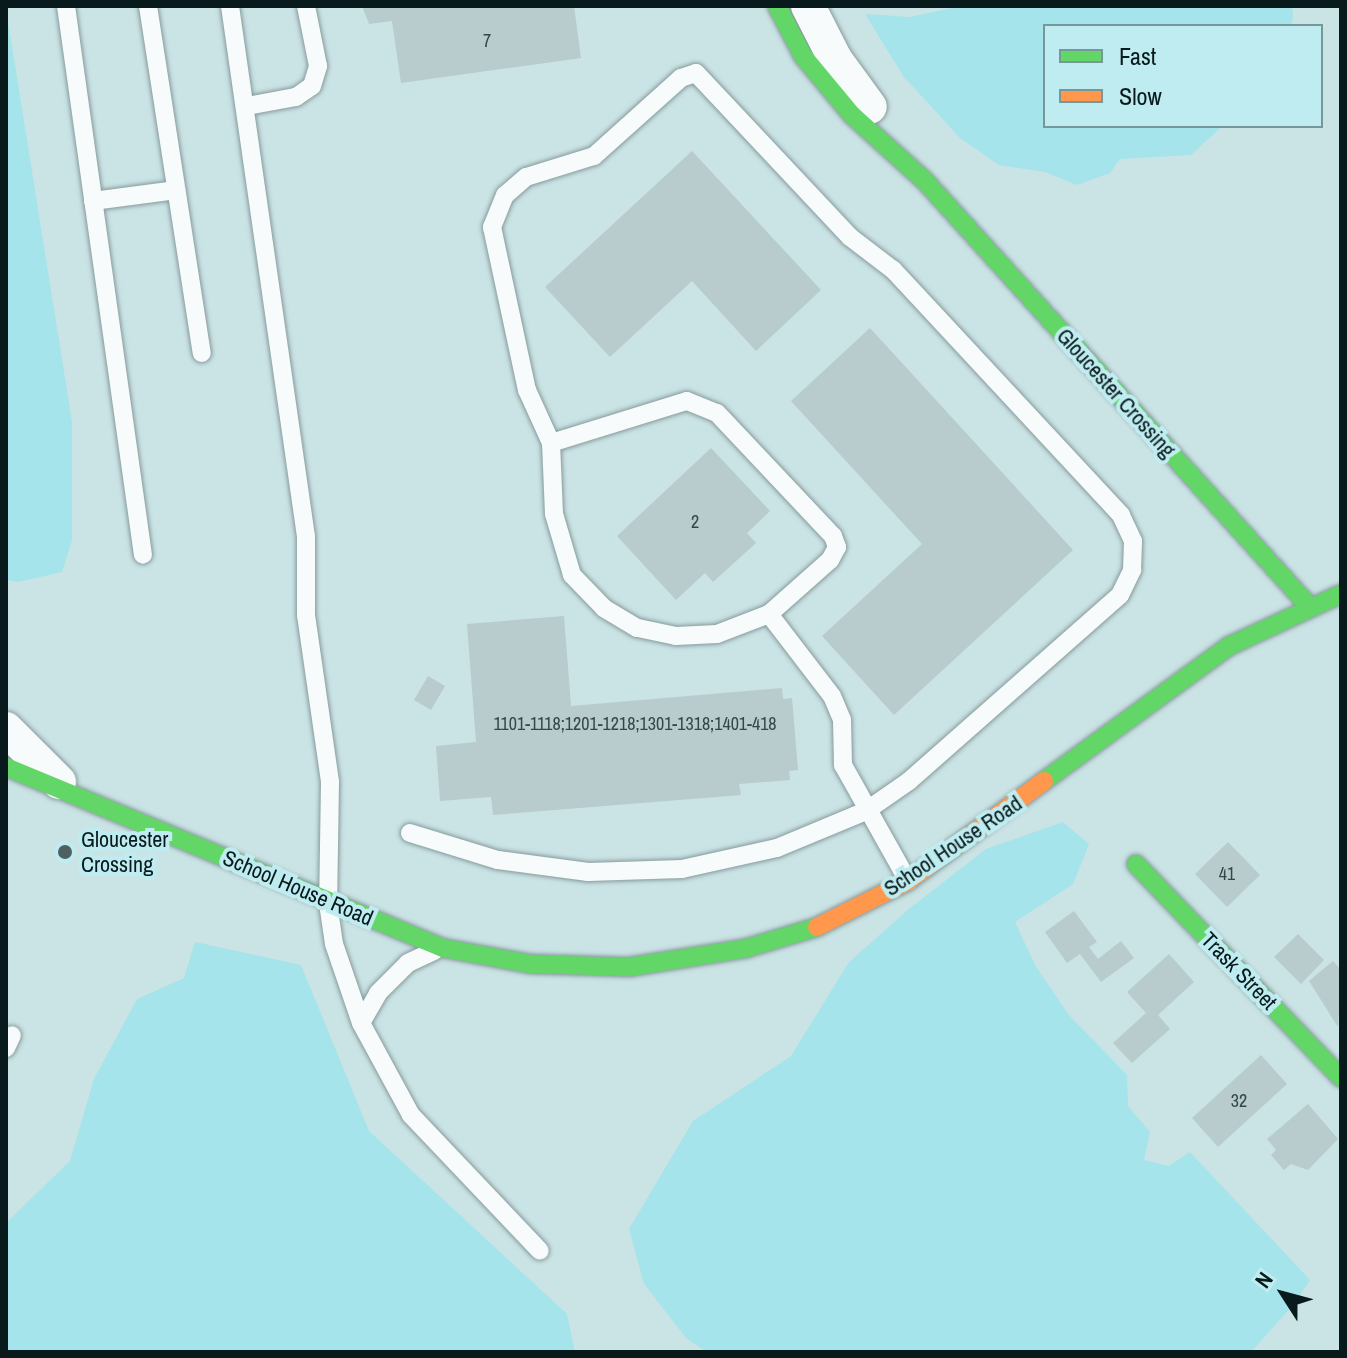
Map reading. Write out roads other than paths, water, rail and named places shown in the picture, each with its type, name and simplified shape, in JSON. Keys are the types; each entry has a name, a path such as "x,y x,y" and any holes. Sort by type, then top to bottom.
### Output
{"street":[{"name":"Gloucester Crossing","path":"777,6 803,56 852,115 925,181"},
{"name":"Gloucester Crossing","path":"808,6 835,59 925,181 1308,605"},
{"name":"School House Road","path":"6,767 69,790 328,903 443,948 530,964 629,967 747,948 815,928 908,881 1229,646 1308,605 1341,594"},
{"name":"School House Road","path":"6,729 69,790"},
{"name":"Trask Street","path":"1136,864 1341,1078"}],"lane":[{"path":"66,6 143,555"},
{"path":"148,6 202,353"},
{"path":"230,6 247,106 306,537 306,615 330,782 328,903 345,983 361,1023 411,1115 540,1251"},
{"path":"247,106 296,97 312,86 318,66 306,6"},
{"path":"410,833 528,866 634,873 682,869 777,848 866,811 909,781 1120,595 1132,570 1133,541 1121,515 893,270 850,237 696,73 681,78 594,156 526,177 505,195 492,227 527,390 551,443 554,514 572,575 604,608 637,628 676,636 717,634 769,614 830,560 837,547 833,536 717,413 687,401 551,443"},
{"path":"93,201 176,190"},
{"path":"769,614 832,696 842,720 843,765 866,811 908,881"},
{"path":"361,1023 378,993 408,963 443,948"}],"place":[{"name":"Gloucester Crossing","path":"65,852"}]}
